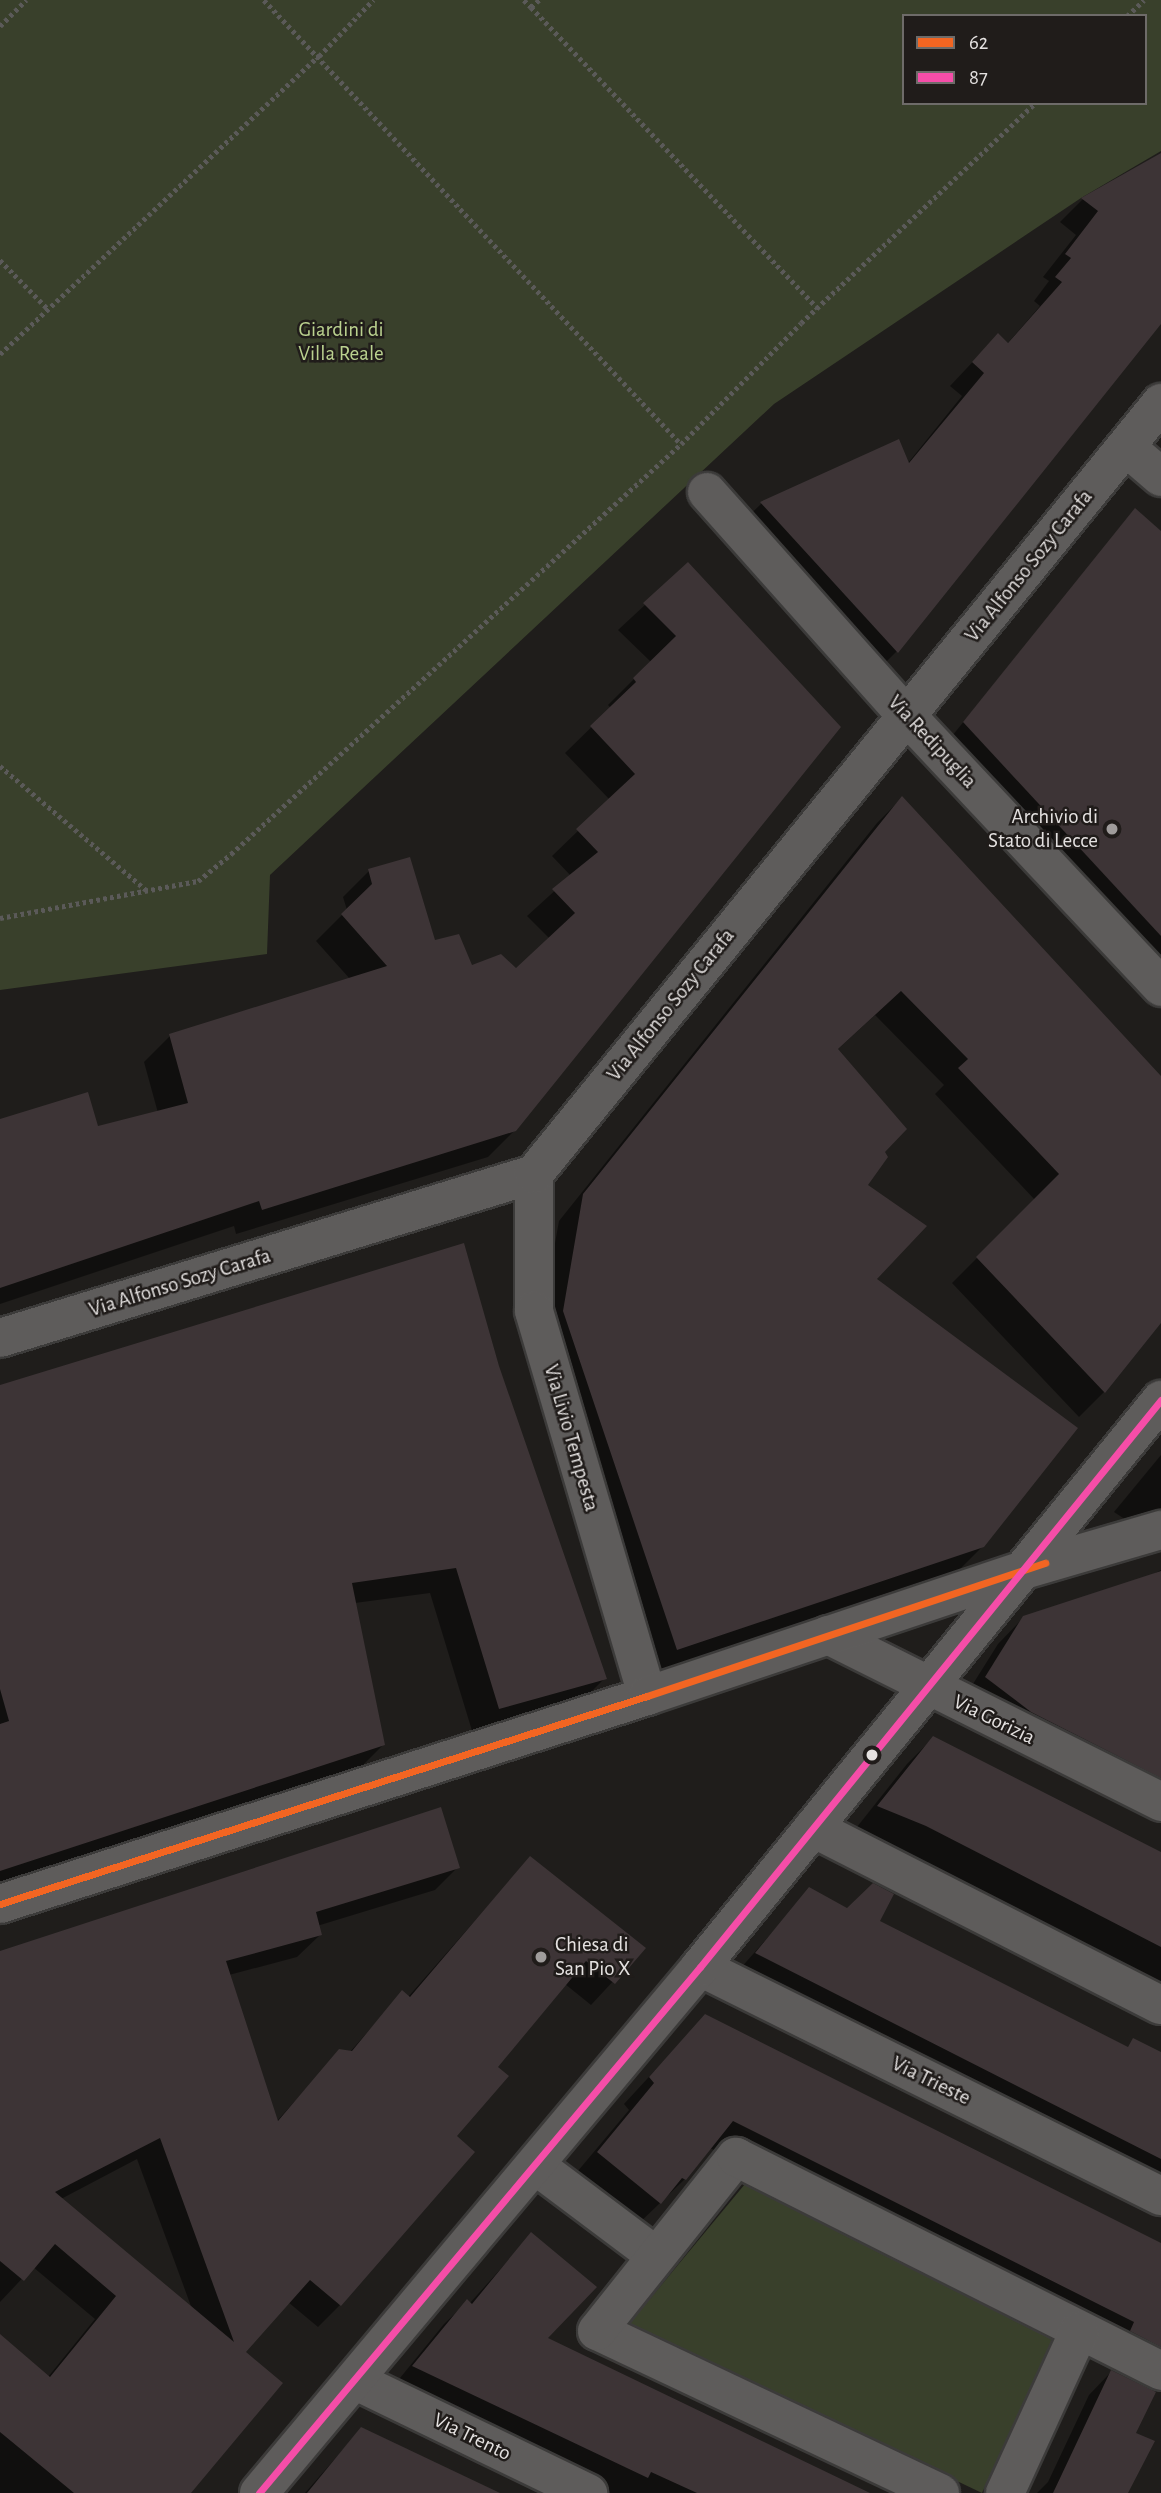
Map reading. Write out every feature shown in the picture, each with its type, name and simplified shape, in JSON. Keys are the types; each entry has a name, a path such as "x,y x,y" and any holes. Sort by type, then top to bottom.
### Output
{"street":[{"name":"Via Alfonso Sozy Carafa","path":"0,1338 534,1174 1161,403"},
{"path":"1126,447 1161,477"},
{"name":"Via Redipuglia","path":"707,492 906,715 1161,987"},
{"name":"Via Livio Tempesta","path":"534,1174 534,1311 647,1696"},
{"path":"259,2493 356,2381 700,1967 1161,1400"},
{"path":"0,1904 647,1696 1024,1570 1161,1530"},
{"name":"Via Gorizia","path":"828,1635 927,1687 1161,1802"},
{"path":"813,1828 1161,2006"},
{"name":"Via Trieste","path":"700,1967 1161,2196"},
{"path":"940,2493 597,2331 736,2157 1161,2371"},
{"path":"535,2165 656,2256"},
{"path":"1005,2493 1079,2331"},
{"name":"Via Trento","path":"356,2381 588,2493"}],"path":[{"path":"0,26 26,0"},
{"path":"264,0 681,444"},
{"path":"0,354 319,56 373,0"},
{"path":"524,0 818,308"},
{"path":"531,7 539,0"},
{"path":"1129,14 1144,0"},
{"path":"0,918 198,881 232,854 681,444 818,308 1033,105"},
{"path":"0,260 48,309"},
{"path":"0,766 147,890"}],"green space":[{"name":"Giardini di Villa Reale","path":"0,0 1161,0 1161,151 1081,198 774,404 270,875 267,954 0,990"},
{"path":"745,2184 1054,2339 982,2493 629,2324"}],"building":[{"path":"1161,153 1161,324 898,653 760,502 899,439 909,463 984,373 972,362 998,333 1008,343 1062,282 1055,277 1071,258 1065,254 1098,211 1081,198"},
{"name":"Archivio di Stato di Lecce","path":"1135,508 1161,531 1161,936 963,722"},
{"path":"688,562 841,727 516,1131 262,1210 259,1201 0,1288 0,1119 88,1092 98,1126 188,1103 169,1034 387,966 341,914 372,884 368,869 410,857 435,940 459,934 472,965 501,954 516,968 575,913 552,889 598,852 576,829 635,774 590,726 636,682 633,678 676,636 643,603"},
{"path":"902,796 1161,1076 1161,1323 1105,1393 976,1257 1059,1174 958,1068 968,1059 901,991 838,1049 907,1129 885,1152 888,1157 868,1185 927,1226 877,1279 1078,1428 984,1547 677,1650 563,1311 583,1194"},
{"path":"464,1243 499,1366 607,1679 499,1709 456,1568 352,1583 385,1745 0,1871 0,1724 9,1721 0,1689 0,1385"},
{"path":"1161,1571 1161,1778 1031,1712 985,1677 1023,1616"},
{"path":"933,1736 1161,1852 1161,1947 926,1826 877,1806"},
{"path":"441,1807 460,1868 316,1912 322,1935 226,1961 278,2121 339,2049 352,2051 402,1990 410,1997 530,1856 646,1948 615,1984 586,1961 498,2067 509,2076 457,2136 475,2152 341,2306 310,2280 246,2352 283,2383 191,2493 74,2493 0,2432 0,2334 50,2377 116,2296 55,2244 24,2281 0,2261 0,1951","holes":["160,2138 234,2342 55,2192"]},
{"path":"873,1883 894,1894 880,1921 1128,2047 1133,2038 1161,2052 1161,2159 755,1953 809,1887 847,1908"},
{"path":"705,2014 1161,2243 1161,2347 1130,2331 1134,2322 733,2121 686,2180 682,2178 661,2204 597,2152 654,2083 649,2077"},
{"path":"531,2232 597,2287 548,2338 870,2493 697,2493 651,2472 648,2478 412,2366 467,2299 472,2304"},
{"path":"1111,2370 1156,2392 1136,2433 1155,2441 1128,2493 1053,2493"},
{"path":"361,2427 500,2493 307,2493"}],"transit line":[{"name":"87","path":"259,2493 700,1967 1161,1400"},
{"name":"62","path":"0,1904 647,1696 1045,1563"}],"place":[{"name":"Archivio di Stato di Lecce","path":"1112,829"},
{"name":"Chiesa di San Pio X","path":"541,1957"}]}
